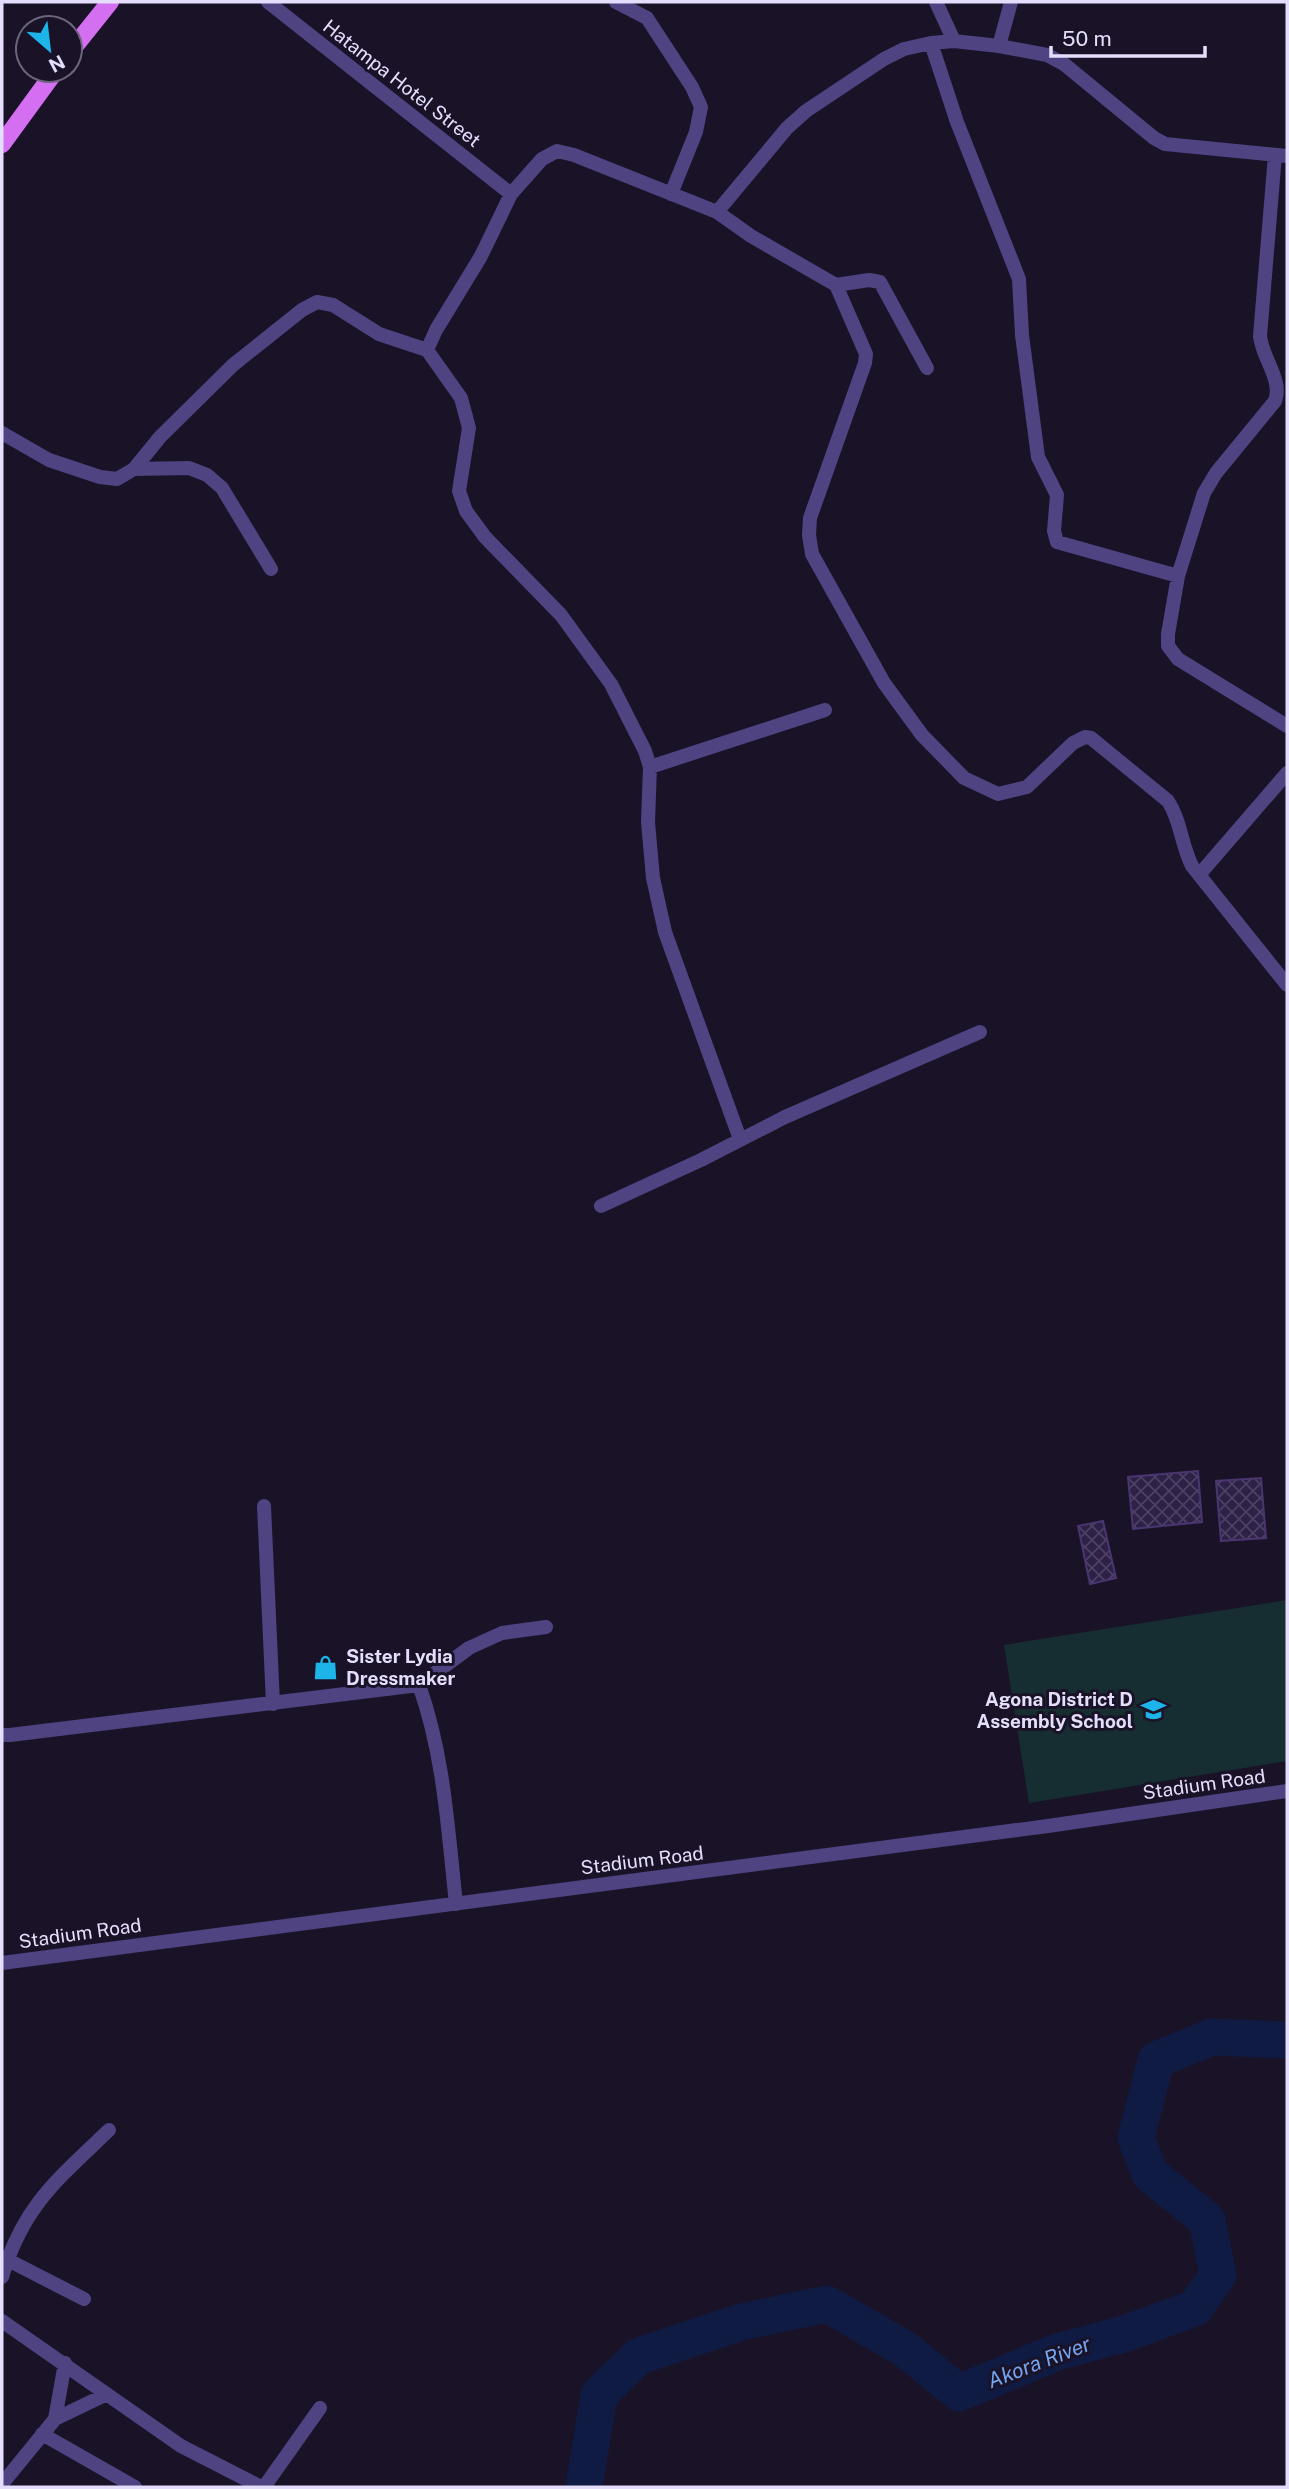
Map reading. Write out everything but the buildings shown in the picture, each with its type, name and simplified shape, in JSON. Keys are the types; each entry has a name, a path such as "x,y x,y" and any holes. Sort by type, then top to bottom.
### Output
{"main road":[{"path":"84,34 110,2"},
{"path":"2,144 46,84"}],"street":[{"name":"Hatampa Hotel Street","path":"268,2 511,194"},
{"path":"616,2 647,18 692,87 701,107 696,132 671,194"},
{"path":"936,2 954,41"},
{"path":"999,46 1011,2"},
{"path":"717,212 787,128 806,111 884,59 904,49 931,43 954,41 1047,55 1064,64 1154,138 1165,144 1281,156 1260,336 1261,347 1277,386 1281,406 1208,483 1178,576 1168,646 1178,659 1287,726"},
{"path":"931,43 962,136 1019,279 1022,335 1038,457 1057,495 1054,531 1057,542 1178,576"},
{"path":"427,350 436,330 481,256 511,194 542,159 556,151 574,155 717,212 751,236 836,285 866,354 810,518 809,535 812,554 884,683 922,735 964,778 998,794 1027,787 1073,743 1085,737 1091,738 1168,801 1177,814 1187,855 1199,875 1287,985"},
{"path":"836,285 880,282 927,368"},
{"path":"2,433 49,460 100,477 117,479 134,469 160,437 233,365 302,310 317,302 333,305 379,334 427,350 461,398 469,428 459,491 466,511 485,537 561,615 583,644 611,684 645,751 650,767 648,822 653,878 665,932 740,1139"},
{"path":"134,469 189,468 206,475 222,488 271,569"},
{"path":"650,767 825,710"},
{"path":"1199,875 1287,774"},
{"path":"601,1206 740,1139 980,1032"},
{"path":"264,1506 273,1704"},
{"path":"2,1735 419,1685 469,1648 502,1633 546,1627"},
{"path":"419,1685 431,1718 442,1777 456,1904"},
{"name":"Stadium Road","path":"2,1963 1048,1826 1287,1791"},
{"path":"2,2277 4,2258 31,2210 55,2181 109,2130"},
{"path":"4,2258 84,2299"},
{"path":"2,2321 181,2446 262,2487 320,2408"},
{"path":"55,2419 65,2363"},
{"path":"2,2484 55,2419 107,2394"},
{"path":"42,2434 135,2487"}],"green space":[{"path":"1287,1600 1287,1761 1029,1803 1004,1645"}],"waterway":[{"name":"Akora River","path":"584,2487 599,2395 639,2356 741,2322 827,2304 905,2349 959,2393 1057,2352 1124,2334 1195,2308 1218,2275 1207,2220 1150,2174 1136,2138 1156,2060 1212,2037 1287,2040"}],"place":[{"name":"Sister Lydia Dressmaker","path":"326,1667"},
{"name":"Agona District D Assembly School","path":"1153,1710"}]}
